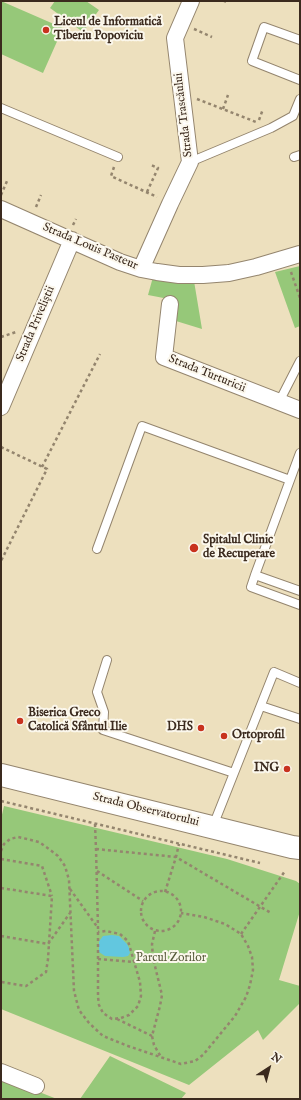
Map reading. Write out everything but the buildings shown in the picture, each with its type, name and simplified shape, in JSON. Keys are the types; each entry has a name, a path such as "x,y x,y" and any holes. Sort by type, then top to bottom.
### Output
{"main road":[{"name":"Strada Observatorului","path":"1,774 297,849"}],"street":[{"name":"Strada Trascăului","path":"141,269 190,162 175,38 191,1"},
{"name":"Strada Louis Pasteur","path":"1,209 101,254 141,269 157,272 179,275 203,275 228,272 256,267 300,254"},
{"name":"Strada Priveliștii","path":"1,407 72,240"},
{"name":"Strada Turturicii","path":"170,304 164,357 300,410"},
{"path":"1,1072 36,1086"}],"lane":[{"path":"300,40 264,27 252,61 300,80"},
{"path":"190,162 271,128 293,116 300,99"},
{"path":"1,108 118,157"},
{"path":"279,402 300,361"},
{"path":"97,549 142,426 290,480"},
{"path":"300,453 251,587 300,605"},
{"path":"255,575 300,592"},
{"path":"107,660 97,692 104,712 103,730 234,773"},
{"path":"213,827 274,672 300,683"},
{"path":"261,706 300,719"}],"path":[{"path":"182,92 258,123 263,109"},
{"path":"223,109 228,95"},
{"path":"118,157 111,176 147,192 158,168 151,165"},
{"path":"1,195 7,181"},
{"path":"35,210 41,195"},
{"path":"283,259 290,269 300,298"},
{"path":"42,467 100,354"},
{"path":"1,447 47,469 1,561"},
{"path":"1,801 260,863"},
{"path":"94,824 97,870 99,1005 103,1013 112,1018 121,1018 129,1015 138,1006 142,996 140,982 128,941 120,934 106,931 98,932"},
{"path":"1,851 4,844 10,839 18,837 39,842 58,856 65,866 69,880 74,991 80,1010 89,1024 103,1036 181,1064 195,1061 203,1055 235,1016 246,997 253,970 252,957 241,934 225,924 204,917 181,913"},
{"path":"164,892 179,844"},
{"path":"96,849 176,857 271,913"},
{"path":"1,859 42,866 52,896 46,972 26,986 1,982"},
{"path":"97,870 143,901"},
{"path":"241,934 285,871"},
{"path":"1,888 52,896"},
{"path":"69,888 98,928"},
{"path":"158,891 170,893 179,902 181,907 180,919 172,928 166,931 160,932 149,928 142,918 141,907 143,901 147,896 158,891"},
{"path":"48,944 70,912"},
{"path":"154,930 152,944 153,958 162,995 152,1036 154,1045 161,1057"},
{"path":"1,936 48,944"},
{"path":"98,959 134,962 153,958"},
{"path":"116,1018 152,1036"}],"green space":[{"path":"1,1 63,28 43,73 1,54"},
{"path":"55,1 86,1 99,10 83,32 50,8"},
{"path":"300,266 300,326 295,328 275,272"},
{"path":"153,277 194,281 202,329 176,321 174,300 148,295"},
{"name":"Parcul Zorilor","path":"4,806 227,859 296,881 300,884 300,911 279,980 300,986 300,1003 263,1040 258,1030 189,1085 1,1009 1,819"},
{"path":"110,1056 186,1093 181,1099 80,1099"},
{"path":"1,1077 57,1099 1,1099"}],"water":[{"path":"103,936 119,936 127,944 130,953 128,956 105,956 99,952 99,942"}],"place":[{"name":"Liceul de Informatică Tiberiu Popoviciu","path":"46,30"},
{"name":"Spitalul Clinic de Recuperare","path":"194,548"},
{"name":"Biserica Greco Catolică Sfântul Ilie","path":"20,721"},
{"name":"DHS","path":"201,728"},
{"name":"Ortoprofil","path":"224,736"},
{"name":"ING","path":"287,769"}]}
